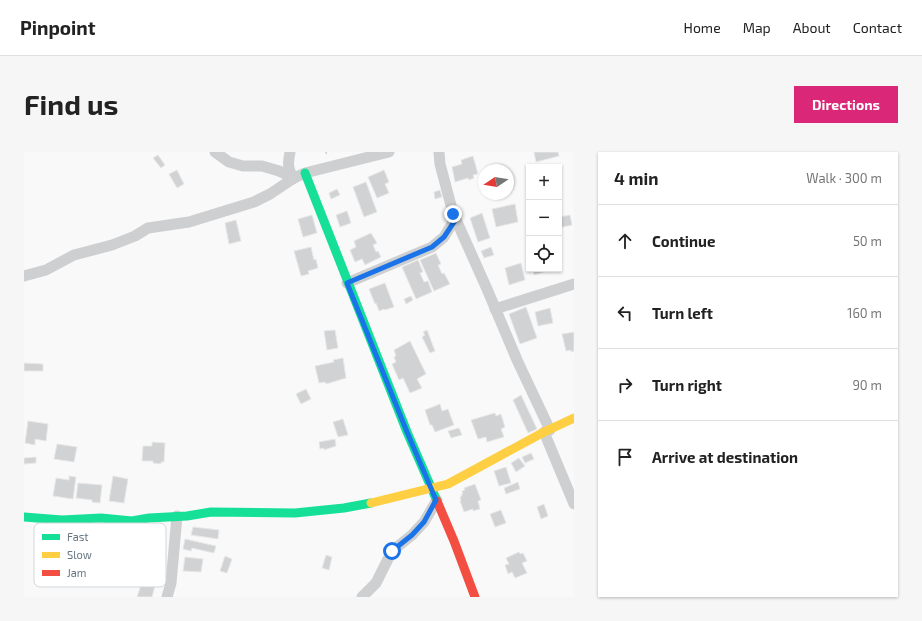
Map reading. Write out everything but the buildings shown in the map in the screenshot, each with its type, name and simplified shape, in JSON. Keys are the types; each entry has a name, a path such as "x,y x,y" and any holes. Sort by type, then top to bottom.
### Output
{"street":[{"path":"215,152 229,162 243,166 262,166 294,178"},
{"path":"290,152 288,165 290,173 294,178"},
{"path":"24,276 46,270 74,255 112,245 135,236 148,228 189,222 254,202 305,173 389,152"},
{"path":"439,152 440,164 456,219 496,309 547,431 574,504"},
{"path":"305,173 347,283 407,432 454,541 475,597"},
{"path":"347,283 432,247 444,237 456,219"},
{"path":"496,309 574,284"},
{"path":"24,517 62,520 101,518 132,521 211,512 295,513 344,508 382,501 448,484 574,418"},
{"path":"362,597 376,583 392,551 412,535 424,522 436,500"},
{"path":"168,597 171,583 177,516"}],"traffic: fast":[{"path":"305,173 407,432 437,501"},
{"path":"24,517 62,520 101,518 132,521 149,518 187,516 211,512 295,513 344,508 371,503"}],"traffic: slow":[{"path":"371,503 448,484 544,432 574,418"}],"traffic: jam":[{"path":"437,501 475,597"}],"route":[{"path":"392,551 412,535 424,522 436,500 347,283 432,247 444,237 456,219 453,214"}]}
